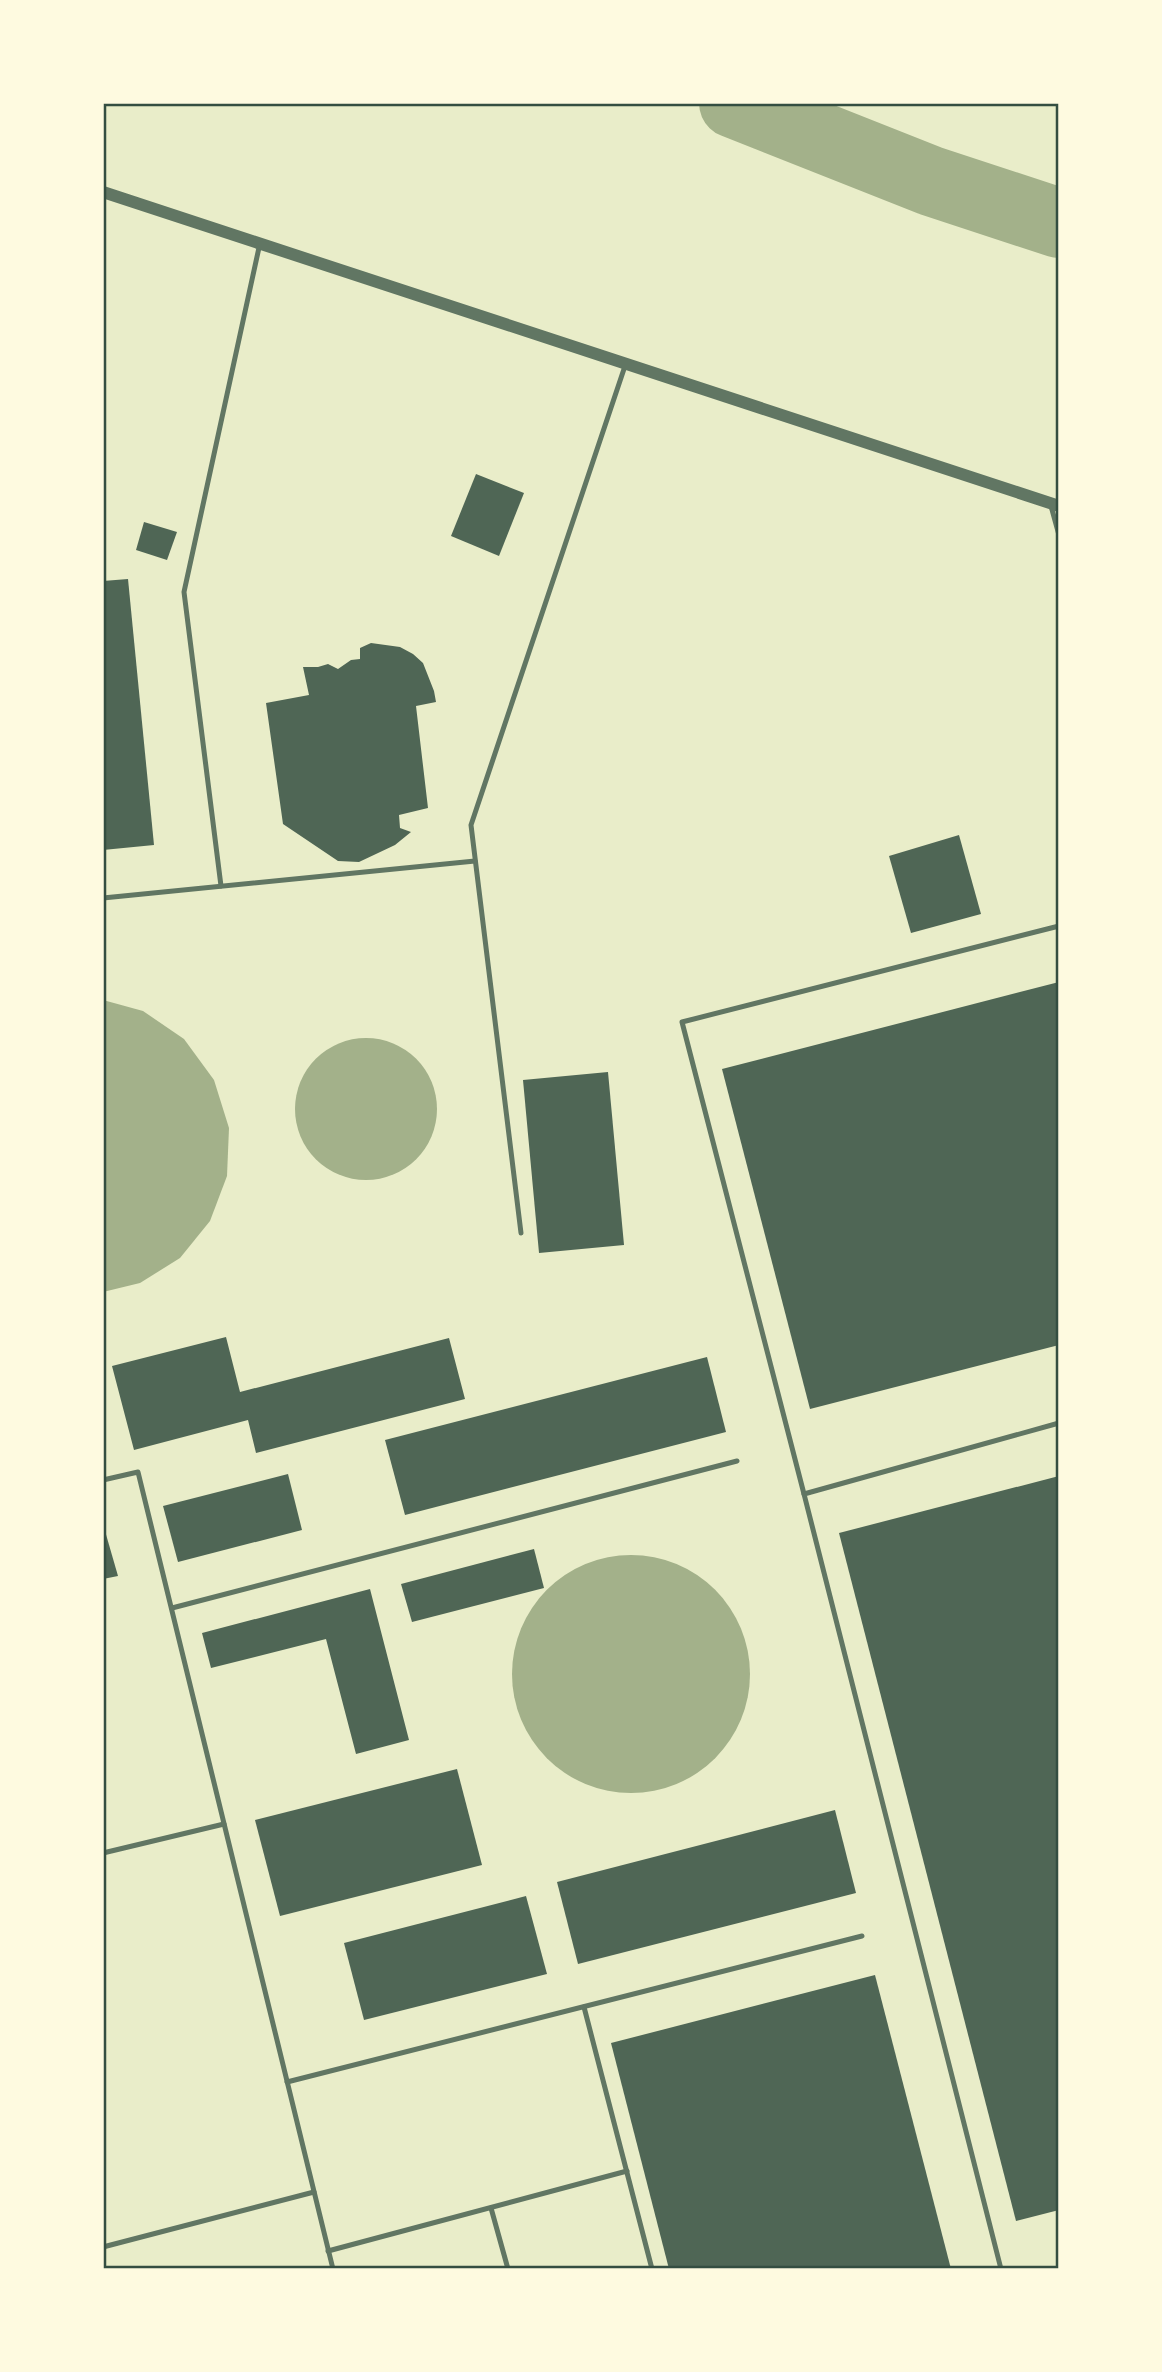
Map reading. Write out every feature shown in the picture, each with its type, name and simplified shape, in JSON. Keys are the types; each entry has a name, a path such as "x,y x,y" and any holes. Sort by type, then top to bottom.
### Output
{"street":[{"path":"103,192 1055,504"}],"lane":[{"path":"221,886 184,592 260,243"},
{"path":"521,1233 471,825 626,363"},
{"path":"1055,504 1059,535"},
{"path":"103,898 475,860"},
{"path":"1001,2269 682,1022 1059,926"},
{"path":"804,1494 1059,1423"},
{"path":"172,1608 737,1461"},
{"path":"103,1480 138,1472 332,2269"},
{"path":"103,1853 224,1824"},
{"path":"287,2082 862,1936"},
{"path":"584,2007 652,2269"},
{"path":"328,2251 627,2171"},
{"path":"103,2247 314,2192"},
{"path":"491,2208 508,2269"}],"shaded area":[{"path":"103,1000 143,1011 184,1039 214,1080 229,1128 227,1176 210,1221 180,1258 140,1283 103,1292"},
{"path":"366,1038 393,1044 416,1059 431,1082 437,1109 431,1136 416,1159 393,1174 366,1180 339,1174 316,1159 301,1136 295,1109 301,1082 316,1059 339,1044"},
{"path":"631,1555 676,1564 697,1575 715,1590 730,1608 741,1629 750,1674 741,1719 730,1740 715,1758 697,1773 676,1784 631,1793 586,1784 565,1773 547,1758 532,1740 521,1719 512,1674 521,1629 532,1608 547,1590 565,1575 586,1564"}],"building":[{"path":"476,474 524,493 499,556 451,536"},
{"path":"144,522 177,532 167,560 136,550"},
{"path":"128,579 154,845 103,850 103,581"},
{"path":"371,643 400,647 413,654 423,663 434,691 436,702 416,706 428,808 399,815 400,828 411,832 395,845 359,862 338,861 283,824 266,703 309,695 303,667 328,664 338,669 351,660 360,659 360,648"},
{"path":"959,835 981,914 911,933 889,856"},
{"path":"1059,982 1059,1345 810,1409 722,1069"},
{"path":"608,1072 624,1245 539,1253 523,1080"},
{"path":"226,1337 240,1392 449,1338 465,1399 256,1453 248,1420 134,1450 112,1366"},
{"path":"707,1357 726,1432 405,1515 385,1440"},
{"path":"288,1474 302,1530 178,1562 163,1506"},
{"path":"1059,1476 1059,2210 1016,2221 839,1533"},
{"path":"103,1524 118,1576 103,1579"},
{"path":"534,1549 544,1588 412,1622 401,1584"},
{"path":"370,1589 409,1740 356,1754 326,1639 211,1668 202,1633"},
{"path":"457,1769 482,1865 280,1916 255,1820"},
{"path":"835,1810 856,1893 578,1964 557,1882"},
{"path":"526,1896 547,1974 364,2020 344,1943"},
{"path":"875,1975 951,2269 669,2269 611,2043"}],"waterway":[{"path":"734,103 931,181 1059,223"}]}
